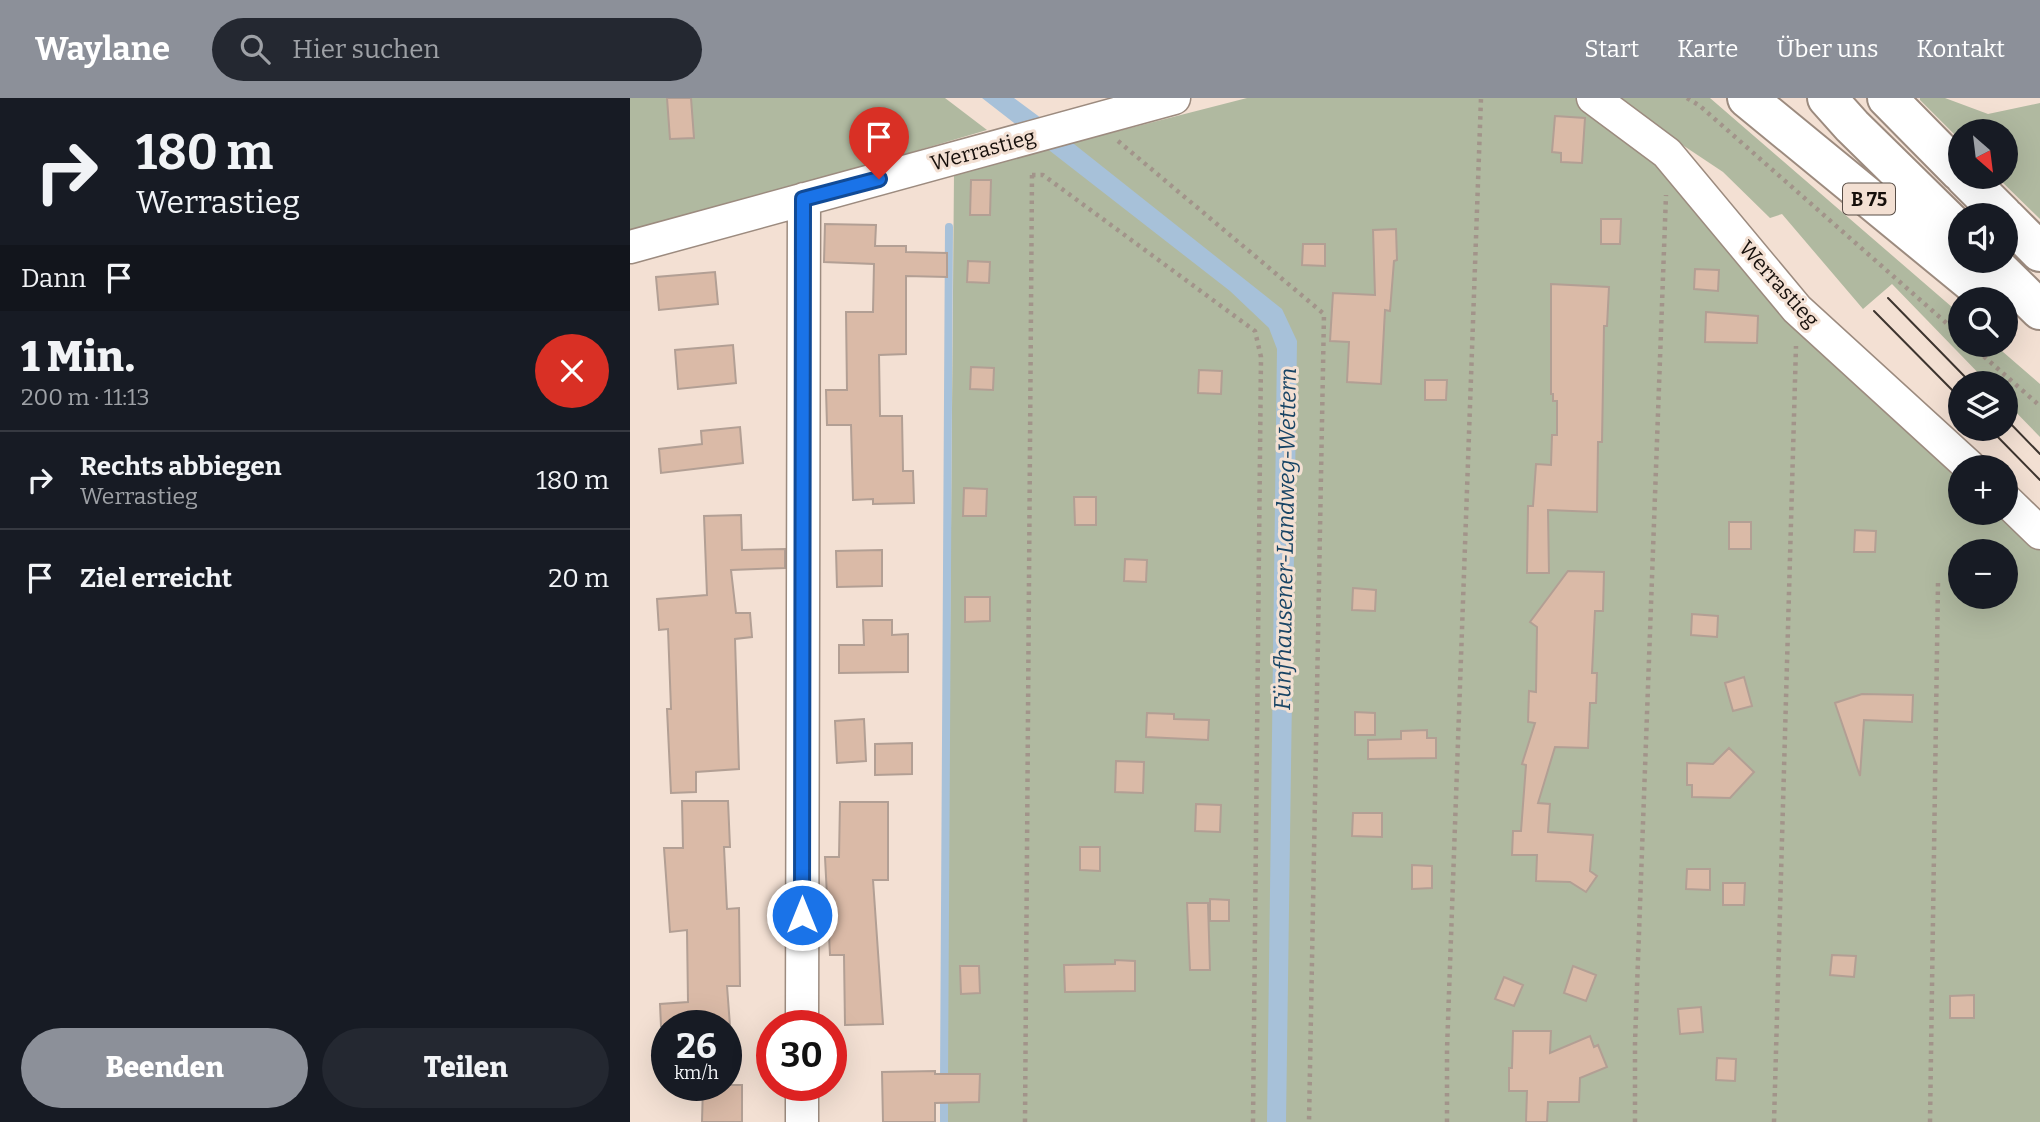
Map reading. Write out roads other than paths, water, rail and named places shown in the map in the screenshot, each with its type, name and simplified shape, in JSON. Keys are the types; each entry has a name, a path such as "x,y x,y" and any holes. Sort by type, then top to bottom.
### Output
{"highway":[{"name":"B 75","path":"1747,98 1977,287"},
{"name":"B 75","path":"1827,98 1948,220"},
{"path":"1887,98 1948,160"},
{"path":"1977,189 1991,203"},
{"path":"2018,230 2040,252"},
{"path":"2002,273 2040,310"},
{"path":"2018,321 2040,339"}],"street":[{"name":"Werrastieg","path":"630,247 1174,98"},
{"name":"Werrastieg","path":"1593,98 1667,153 1797,309 1957,455"},
{"path":"802,1010 803,199"},
{"path":"2018,512 2040,533"},
{"path":"802,1101 802,1122"}],"water":[{"name":"Fünfhausener-Landweg-Wettern","path":"982,98 1014,98 1045,121 1282,309 1297,341 1286,1122 1267,1122 1277,349 1269,328 1230,291"}],"waterway":[{"path":"944,1082 949,227"},
{"path":"944,1095 944,1122"}],"tram line":[{"path":"1888,298 1959,371"},
{"path":"1874,311 1948,386"},
{"path":"2018,431 2040,454"},
{"path":"2002,441 2040,480"}]}
